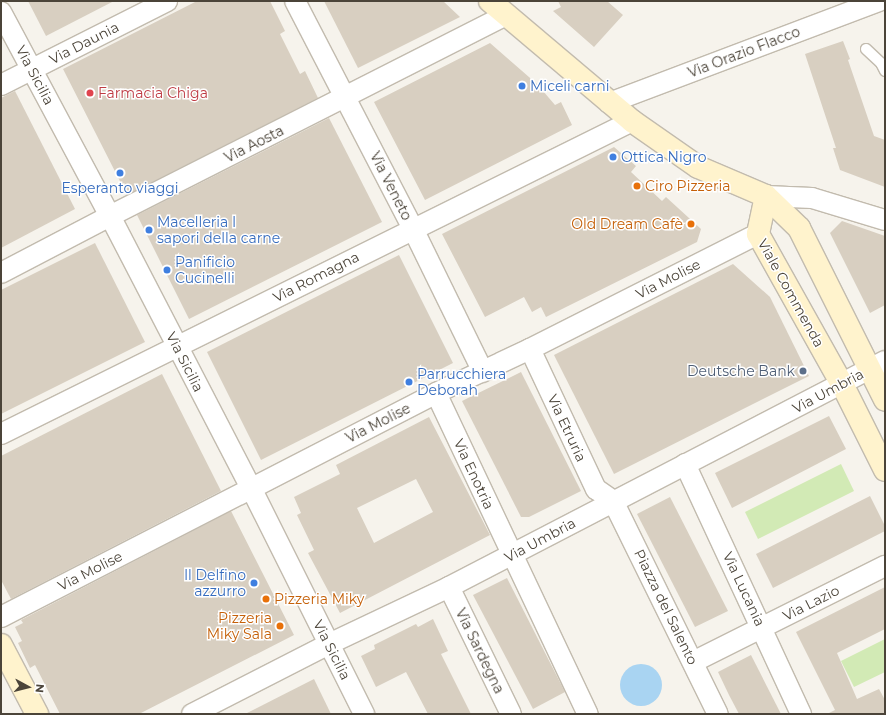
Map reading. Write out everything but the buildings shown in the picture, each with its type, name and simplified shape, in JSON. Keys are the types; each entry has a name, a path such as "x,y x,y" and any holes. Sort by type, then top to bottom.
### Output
{"street":[{"name":"Via Daunia","path":"1,85 167,1"},
{"name":"Via Veneto","path":"295,1 413,229 483,372"},
{"path":"490,1 609,103 698,167 766,196 812,198 885,220"},
{"name":"Via Orazio Flacco","path":"609,103 879,1"},
{"name":"Via Sicilia","path":"1,12 110,216 251,488 364,714"},
{"name":"Via Aosta","path":"1,273 110,216 507,16"},
{"name":"Via Romagna","path":"1,434 632,121"},
{"path":"766,196 799,228 877,365 885,400"},
{"name":"Viale Commenda","path":"766,196 758,234 842,384 885,470"},
{"name":"Via Molise","path":"1,617 436,393 530,349 758,234"},
{"name":"Via Etruria","path":"530,349 596,489 613,501"},
{"name":"Via Umbria","path":"192,714 329,644 449,587 512,555 613,501 877,365"},
{"name":"Via Enotria","path":"436,393 512,555"},
{"name":"Via Lucania","path":"685,464 801,714"},
{"name":"Piazza del Salento","path":"613,501 718,714"},
{"path":"512,555 588,714"},
{"name":"Via Lazio","path":"693,662 885,566"},
{"name":"Via Sardegna","path":"449,587 511,714"},
{"path":"1,645 37,714"}],"lane":[{"path":"866,49 881,63 885,71"}],"green space":[{"path":"841,464 854,491 758,539 745,512"},
{"path":"885,639 885,672 854,687 841,661"}],"water":[{"path":"637,664 645,664 653,667 659,673 662,685 659,697 653,703 645,706 637,706 629,703 623,697 620,689 620,681 623,673 629,667"}],"place":[{"name":"Miceli carni","path":"522,86"},
{"name":"Farmacia Chiga","path":"90,93"},
{"name":"Ottica Nigro","path":"613,157"},
{"name":"Esperanto viaggi","path":"120,173"},
{"name":"Ciro Pizzeria","path":"637,186"},
{"name":"Old Dream Cafè","path":"691,224"},
{"name":"Macelleria I sapori della carne","path":"149,230"},
{"name":"Panificio Cucinelli","path":"167,270"},
{"name":"Deutsche Bank","path":"803,371"},
{"name":"Parrucchiera Deborah","path":"409,382"},
{"name":"Il Delfino azzurro","path":"254,583"},
{"name":"Pizzeria Miky","path":"266,599"},
{"name":"Pizzeria Miky Sala","path":"280,626"}]}
